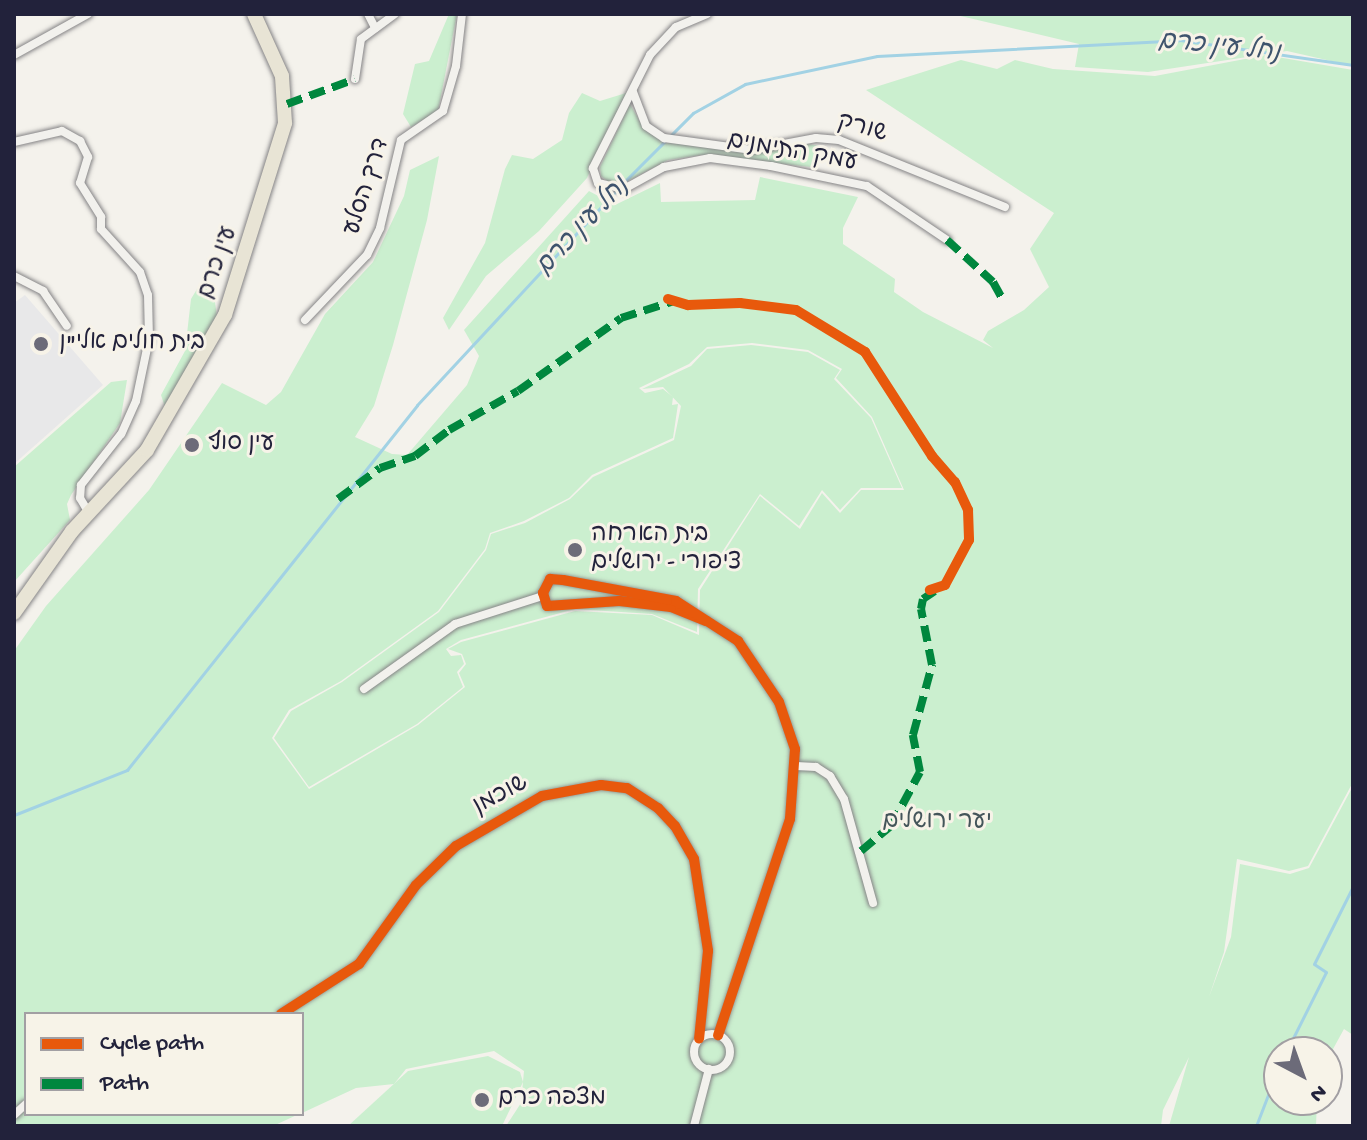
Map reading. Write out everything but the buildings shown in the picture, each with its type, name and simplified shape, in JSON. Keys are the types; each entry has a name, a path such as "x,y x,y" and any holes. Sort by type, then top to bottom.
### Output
{"main road":[{"name":"עין כרם","path":"14,613 89,513 142,457 211,345 263,204 281,145 287,104 277,57 254,14"}],"street":[{"path":"368,14 375,28"},
{"path":"355,79 358,46 375,28 395,14"},
{"name":"דרך הסלע","path":"305,320 367,255 380,228 401,140 443,111 462,14"},
{"name":"עמק התימנים","path":"707,14 676,27 658,43 593,168 593,177 604,188 624,189 684,162 710,158 771,166 867,186 947,240"},
{"path":"14,55 86,17"},
{"name":"שורק","path":"632,91 646,126 664,138 752,150 816,138 839,140 1005,207"},
{"path":"14,142 62,131 80,141 88,157 80,183 101,217 101,229 144,278 150,329 128,423 81,485 80,498 89,513"},
{"path":"14,276 43,291 67,326"},
{"path":"706,621 671,607 619,601 547,606 543,596 545,583 563,580 664,596 706,621 738,641 769,680 789,728 796,766 790,819 718,1035 729,1053 725,1063 709,1069"},
{"path":"364,689 455,624 543,596"},
{"path":"796,766 816,767 830,776 844,799 873,903"},
{"name":"שוכמן","path":"284,1012 359,964 416,885 456,846 542,796 601,785 627,788 658,808 675,826 694,859 708,951 699,1039"},
{"path":"709,1069 696,1060 699,1039 718,1035"},
{"path":"694,1126 709,1069"}],"shaded area":[{"name":"בית חולים אלי\"ן","path":"25,295 103,385 14,464 14,303"}],"green space":[{"path":"449,14 457,14 438,111 411,127 403,114 415,64 429,61"},
{"path":"952,14 1353,14 1353,66 1287,51 1148,72 1075,67 1079,44"},
{"name":"יער ירושלים","path":"1266,55 1353,70 1353,782 1308,866 1289,871 1237,859 1224,952 1209,997 1231,937 1240,864 1290,874 1309,868 1353,786 1353,1035 1344,1029 1340,1036 1263,1036 1263,1116 1316,1116 1316,1126 1169,1126 1189,1057 1163,1110 1161,1126 506,1126 521,1103 524,1071 494,1051 406,1069 394,1084 356,1088 304,1112 304,1012 24,1012 24,1116 295,1116 273,1126 14,1126 14,651 46,606 149,490 222,383 266,405 281,392 325,314 373,262 404,196 410,170 439,156 427,220 393,345 374,406 355,437 392,454 407,455 467,385 479,356 464,330 589,191 615,205 660,183 661,202 755,200 760,177 858,197 843,228 843,244 895,279 894,292 923,312 993,348 983,340 988,331 1024,310 1049,287 1030,249 1054,213 866,90 961,60 997,69 1015,60 1053,69 1155,76","holes":["752,343 808,350 842,369 836,378 872,417 904,490 861,490 840,513 822,493 800,529 760,496 700,590 699,635 652,615 575,611 461,642 448,649 462,654 466,664 459,673 465,687 418,725 309,789 272,738 289,710 341,681 438,611 485,549 490,533 524,521 569,498 592,475 673,438 678,404 672,405 673,397 663,389 645,393 639,388 689,364 707,347"]},
{"path":"582,93 600,101 626,93 587,178 539,231 486,276 449,330 443,318 485,243 505,169 512,155 533,159 562,140 569,113"},
{"path":"630,104 643,127 663,142 754,153 808,144 820,146 818,155 811,167 701,155 668,160 624,183 611,184 601,176 600,167"},
{"path":"200,284 214,295 217,317 166,410 161,395 185,351 191,299"},
{"path":"751,345 808,352 840,370 834,379 871,418 902,488 861,488 840,510 822,490 799,526 760,494 698,589 697,632 652,614 575,609 461,640 446,649 451,656 461,655 464,664 457,672 463,687 417,724 309,787 274,738 291,711 342,682 439,612 486,550 491,534 525,523 570,499 593,477 674,440 681,406 663,387 642,389 691,366 707,349"},
{"path":"127,380 120,423 71,495 67,504 70,520 14,582 14,467 111,382"},
{"path":"488,1056 520,1072 523,1082 502,1126 348,1126 408,1071"}],"waterway":[{"name":"נחל עין כרם","path":"621,185 693,113 745,84 877,56 1180,40 1353,65"},
{"name":"נחל עין כרם","path":"14,815 127,770 417,405 616,191"},
{"path":"1294,1036 1326,972 1314,964 1353,886"},
{"path":"1256,1126 1263,1108"}],"marked path":[{"path":"287,104 355,79"},
{"path":"947,240 993,282 1002,298"},
{"path":"338,499 380,468 415,456 449,430 518,391 621,318 674,301"},
{"path":"861,851 891,826 920,772 913,735 932,665 921,609 923,599 935,591"}],"cycle path":[{"path":"668,299 688,305 740,303 796,310 865,352 932,456 955,482 968,510 969,540 945,585 930,590"},
{"path":"706,621 671,607 619,601 547,606 543,593 550,579 676,601 738,641 779,702 795,749 790,819 718,1035"},
{"path":"284,1012 359,964 416,885 456,846 542,796 601,785 627,788 658,808 675,826 694,859 708,951 699,1039"}],"place":[{"name":"בית חולים אלי\"ן","path":"41,344"},
{"name":"עין סוף","path":"192,445"},
{"name":"בית הארחה ציפורי - ירושלים","path":"575,550"},
{"name":"מצפה כרם","path":"482,1100"}]}
